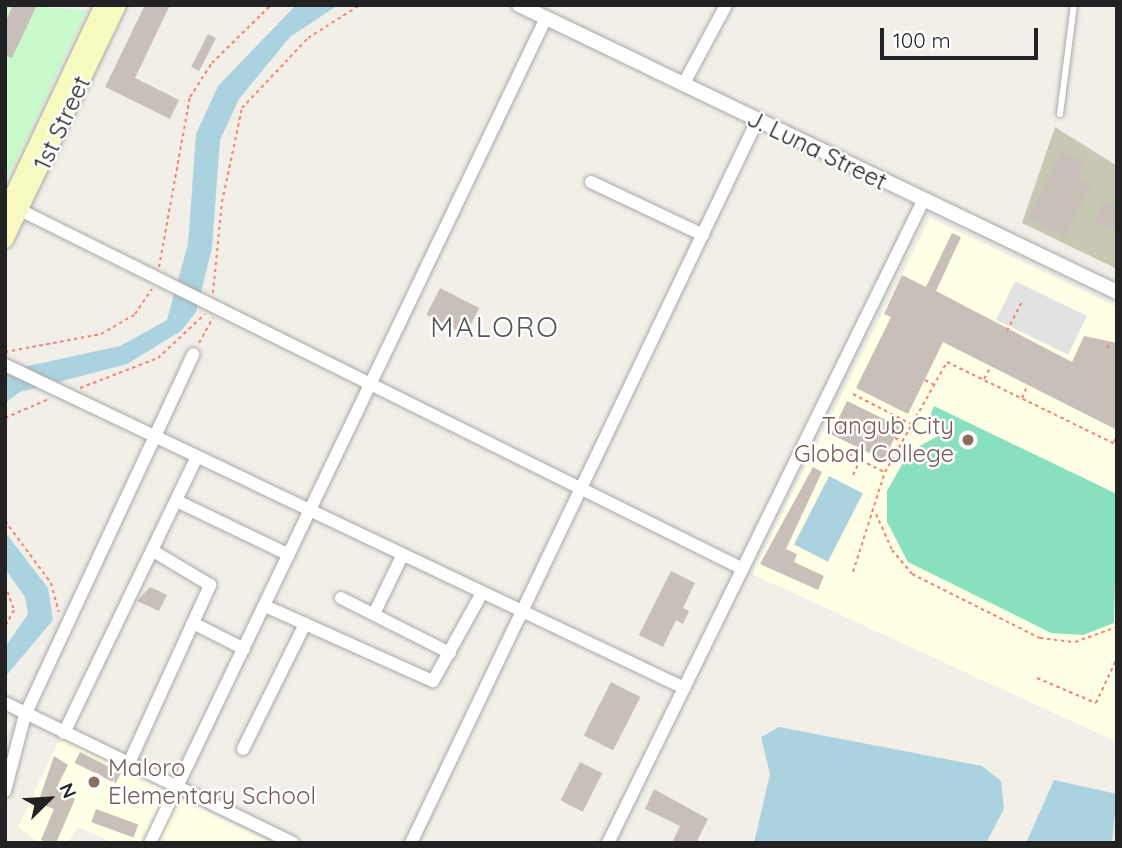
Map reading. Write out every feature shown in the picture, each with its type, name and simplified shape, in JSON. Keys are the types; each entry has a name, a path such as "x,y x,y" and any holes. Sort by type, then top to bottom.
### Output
{"main road":[{"name":"1st Street","path":"5,240 10,208 103,5"},
{"name":"1st Street","path":"10,208 118,5"}],"street":[{"name":"J. Luna Street","path":"519,5 1117,292"},
{"path":"683,85 726,5"},
{"path":"150,843 546,19"},
{"path":"411,843 524,613 757,121"},
{"path":"591,182 703,235"},
{"path":"608,843 923,201"},
{"path":"10,208 212,305 743,569"},
{"path":"5,791 25,715 193,354"},
{"path":"7,366 196,459 684,688"},
{"path":"64,733 196,459"},
{"path":"177,501 289,555"},
{"path":"129,763 209,595 208,580 153,551"},
{"path":"374,614 402,556"},
{"path":"265,606 429,680 450,653 482,593"},
{"path":"341,598 450,653"},
{"path":"195,624 244,649"},
{"path":"243,749 304,624"},
{"path":"5,703 293,843"}],"lane":[{"path":"1060,114 1074,5"}],"path":[{"path":"5,352 79,341 117,327 135,314 159,280 190,97 212,63 271,5"},
{"path":"193,354 212,305 222,202 242,108 308,38 360,5"},
{"path":"1007,331 1021,301"},
{"path":"5,418 59,392 158,358 212,305"},
{"path":"1107,348 1109,344"},
{"path":"853,572 875,513 885,472 947,362 1115,444 1117,436"},
{"path":"984,380 990,368"},
{"path":"925,380 934,385"},
{"path":"1021,398 1027,386"},
{"path":"853,394 912,424"},
{"path":"895,438 902,442"},
{"path":"830,444 885,472"},
{"path":"853,475 861,459"},
{"path":"875,513 892,550 912,574 1040,638 1075,642 1117,627"},
{"path":"5,521 51,583 60,620"},
{"path":"5,585 14,610 5,626"},
{"path":"1037,678 1096,702 1117,658"}],"shaded area":[{"path":"1055,127 1117,166 1117,269 1022,223"},
{"name":"Tangub City Global College","path":"930,218 1117,307 1117,742 752,574"},
{"path":"1015,281 1087,316 1068,355 996,320"},
{"name":"Maloro Elementary School","path":"60,738 272,843 114,843 78,827 67,843 39,843 18,827"}],"green space":[{"path":"5,5 87,10 5,183"},
{"path":"934,406 1117,494 1114,623 1083,635 1051,633 908,562 887,522 887,491 909,452 947,431 928,421"}],"water":[{"path":"296,5 338,5 290,37 239,99 220,140 212,248 196,312 181,331 127,364 20,392 5,403 5,371 120,346 167,320 188,244 196,134 218,86"},
{"path":"829,476 863,493 828,562 794,545"},
{"path":"5,532 48,588 53,620 5,677 5,647 28,614 25,597 5,569"},
{"path":"779,727 982,766 1001,781 1004,809 986,843 754,843 770,774 761,737"},
{"path":"1054,780 1117,794 1112,843 1026,843"}],"building":[{"path":"13,5 37,5 12,58 5,55 5,23"},
{"path":"145,5 170,5 135,78 179,100 170,119 105,87"},
{"path":"208,34 216,38 199,71 191,67"},
{"path":"1061,150 1085,162 1077,178 1091,185 1065,238 1028,218"},
{"path":"1102,201 1117,208 1117,231 1094,221"},
{"path":"952,233 961,237 936,291 1072,362 1084,336 1117,343 1117,430 943,342 908,414 856,388 891,317 884,314 902,275 926,287"},
{"path":"440,288 479,308 466,335 426,315"},
{"path":"847,401 900,427 884,460 831,434"},
{"path":"813,467 822,472 786,549 797,554 794,562 824,576 818,590 760,564"},
{"path":"671,571 695,583 683,608 689,611 683,624 676,620 663,647 639,635"},
{"path":"150,587 167,595 159,611 137,601"},
{"path":"611,682 640,697 613,750 584,735"},
{"path":"80,752 121,773 116,784 75,763"},
{"path":"54,756 68,765 56,789 75,799 56,843 48,843 41,840 54,809 38,803"},
{"path":"580,762 602,773 583,812 560,800"},
{"path":"654,789 708,819 696,843 672,843 680,826 645,809"},
{"path":"96,809 138,824 133,838 91,822"}],"place":[{"name":"Tangub City Global College","path":"968,440"},
{"name":"Maloro Elementary School","path":"94,782"}],"district":[{"name":"MALORO","path":"495,327"}]}
